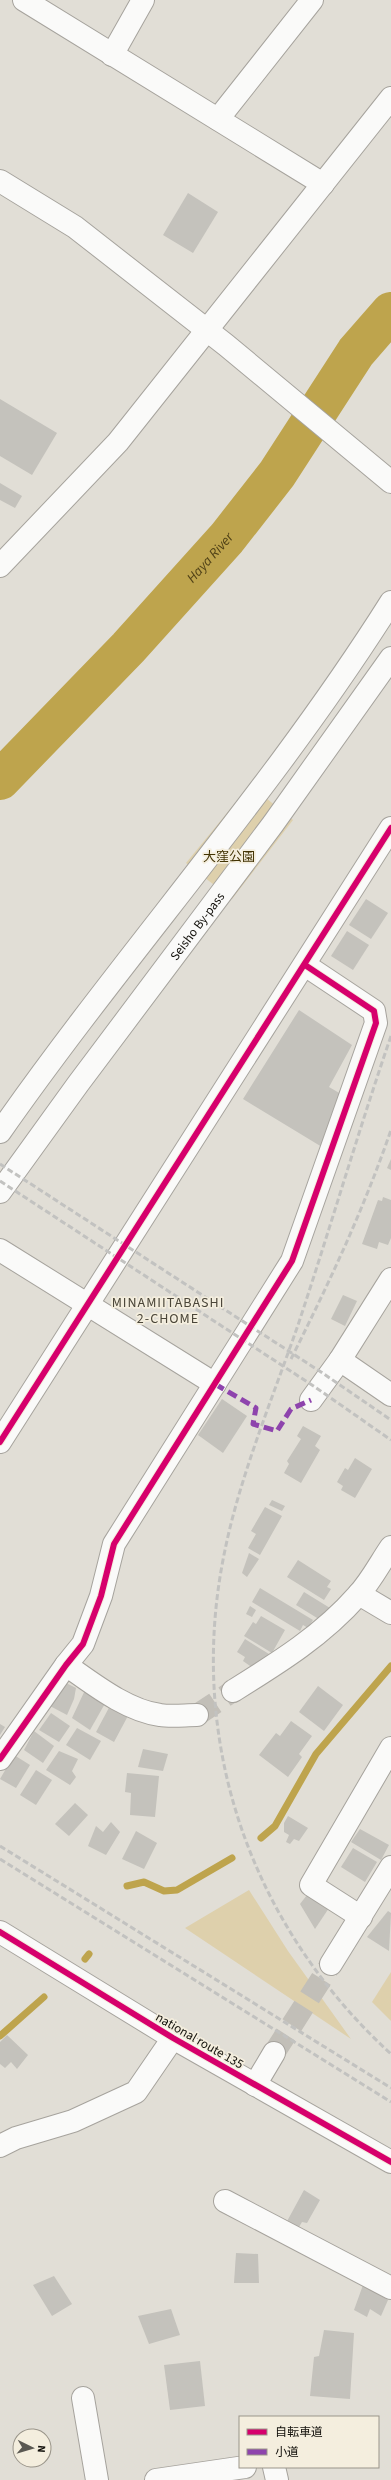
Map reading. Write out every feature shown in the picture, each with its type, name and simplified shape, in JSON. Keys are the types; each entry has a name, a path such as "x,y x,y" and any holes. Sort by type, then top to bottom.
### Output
{"main road":[{"path":"24,0 323,184"},
{"path":"112,55 143,0"},
{"path":"218,119 312,0"},
{"path":"0,566 118,442 208,331 391,98"},
{"path":"0,181 75,227 226,345 391,482"},
{"path":"0,1132 43,1070 250,802 367,640 391,602"},
{"name":"Seisho By-pass","path":"0,1192 78,1084 273,824 391,658"},
{"path":"0,1442 391,828"},
{"path":"0,1759 66,1665 83,1644 101,1596 114,1544 292,1261 376,1023 374,1011 304,965"},
{"path":"0,1250 87,1306 215,1384"},
{"path":"311,1400 340,1360 391,1279"},
{"path":"340,1360 391,1395"},
{"path":"233,1691 293,1654 334,1620 359,1594 391,1547"},
{"path":"359,1594 391,1613"},
{"path":"66,1665 105,1692 128,1704 160,1715 197,1715"},
{"path":"362,1917 311,1885 391,1748"},
{"path":"331,1964 362,1917 391,1868"},
{"name":"national route 135","path":"0,1932 173,2038 391,2162"},
{"path":"0,2146 16,2138 73,2121 136,2092 173,2038"},
{"path":"255,2085 274,2054"},
{"path":"225,2201 391,2288"},
{"path":"83,2398 97,2480"},
{"path":"156,2480 239,2468"},
{"path":"274,2468 277,2480"}],"green space":[{"name":"大窪公園","path":"250,785 293,820 232,899 186,863"},
{"path":"249,1890 288,1951 351,2039 185,1928"},
{"path":"391,1972 391,2021 372,2002"}],"building":[{"path":"188,193 218,212 193,253 163,235"},
{"path":"0,399 57,433 32,475 0,456"},
{"path":"0,483 22,496 15,508 0,500"},
{"path":"366,899 388,913 371,939 349,925"},
{"path":"347,931 369,945 353,970 331,956"},
{"path":"299,1010 352,1045 329,1087 341,1094 322,1147 243,1099"},
{"path":"391,1159 391,1170 387,1168"},
{"path":"383,1197 391,1200 391,1238 388,1245 379,1242 377,1249 362,1244 378,1200 382,1201"},
{"path":"343,1295 357,1301 345,1326 331,1319"},
{"path":"222,1399 247,1416 223,1453 198,1435"},
{"path":"303,1426 321,1436 315,1446 320,1450 301,1483 284,1473 289,1464 287,1461 301,1439 297,1436"},
{"path":"355,1458 372,1469 355,1498 341,1490 343,1486 337,1482 345,1468 348,1470"},
{"path":"272,1500 285,1506 282,1511 269,1505"},
{"path":"265,1507 282,1516 260,1555 248,1548 256,1534 251,1531"},
{"path":"249,1553 259,1559 247,1577 242,1573"},
{"path":"298,1560 331,1581 327,1587 331,1589 324,1600 287,1577"},
{"path":"260,1588 313,1620 308,1628 303,1625 300,1631 252,1602"},
{"path":"304,1592 330,1608 322,1621 296,1605"},
{"path":"250,1606 256,1610 252,1617 246,1614"},
{"path":"261,1616 285,1630 272,1653 244,1636 253,1622 256,1624"},
{"path":"245,1639 269,1654 260,1667 253,1668 243,1661 245,1657 237,1652"},
{"path":"64,1682 76,1688 74,1699 67,1715 50,1706"},
{"path":"318,1686 343,1705 324,1731 299,1712"},
{"path":"86,1688 107,1700 90,1730 72,1718"},
{"path":"112,1702 130,1712 114,1742 96,1732"},
{"path":"51,1713 70,1726 59,1742 39,1730"},
{"path":"291,1721 312,1736 299,1754 302,1757 288,1777 259,1755 276,1733 280,1736"},
{"path":"0,1724 5,1727 0,1735"},
{"path":"77,1728 101,1741 90,1760 66,1745"},
{"path":"34,1731 54,1746 43,1763 24,1750"},
{"path":"143,1749 168,1754 163,1771 138,1767"},
{"path":"59,1751 78,1759 72,1771 76,1777 70,1785 46,1770"},
{"path":"14,1755 30,1765 16,1788 0,1779"},
{"path":"36,1770 52,1780 36,1805 20,1795"},
{"path":"127,1773 159,1776 155,1817 130,1815 131,1793 125,1792"},
{"path":"75,1803 88,1815 69,1836 55,1824"},
{"path":"288,1816 308,1828 299,1841 294,1839 290,1844 286,1842 289,1835 284,1832 284,1823"},
{"path":"111,1822 120,1832 106,1855 88,1846 96,1826 103,1832"},
{"path":"360,1829 389,1845 381,1860 351,1842"},
{"path":"136,1831 157,1843 144,1869 122,1859"},
{"path":"353,1848 377,1862 365,1882 341,1867"},
{"path":"307,1895 329,1908 315,1929 300,1904"},
{"path":"388,1911 391,1913 389,1951 367,1937"},
{"path":"7,2035 28,2055 17,2069 11,2062 5,2068 0,2064 0,2042"},
{"path":"304,2190 320,2200 307,2223 302,2222 296,2232 285,2225"},
{"path":"236,2253 258,2254 259,2283 234,2283"},
{"path":"54,2276 72,2304 52,2316 33,2285"},
{"path":"363,2285 388,2300 381,2316 370,2309 367,2317 354,2310"},
{"path":"171,2309 180,2335 149,2344 138,2316"},
{"path":"324,2330 354,2333 350,2399 310,2396 314,2357 319,2356"},
{"path":"200,2361 205,2406 170,2410 164,2365"}],"waterway":[{"name":"Haya River","path":"0,780 128,648 227,538 277,474 356,352 391,312"},
{"path":"261,1838 275,1826 316,1754 391,1666"},
{"path":"127,1886 144,1882 164,1891 177,1890 232,1858"},
{"path":"85,1959 89,1954"},
{"path":"0,2036 44,1997"}],"tunnel":[{"path":"197,1715 233,1691"},
{"path":"274,2053 331,1964"}],"railway":[{"path":"391,1036 298,1325 248,1465 231,1522 225,1550 215,1621 214,1690 223,1759 240,1824 266,1888 300,1947 342,2003 391,2054"},
{"path":"291,1359 345,1246 369,1189 391,1130"},
{"path":"0,1164 321,1372 391,1420"},
{"path":"0,1181 315,1387 391,1440"},
{"path":"0,1846 391,2088"},
{"path":"0,1859 391,2102"}],"marked path":[{"path":"215,1384 256,1408 253,1424 277,1431 291,1409 311,1400"}],"cycle path":[{"path":"0,1442 391,828"},
{"path":"0,1759 66,1665 83,1644 101,1596 114,1544 292,1261 376,1023 374,1011 305,965"},
{"path":"0,1932 173,2038 391,2162"}],"district":[{"name":"MINAMIITABASHI 2-CHOME","path":"168,1310"}]}
